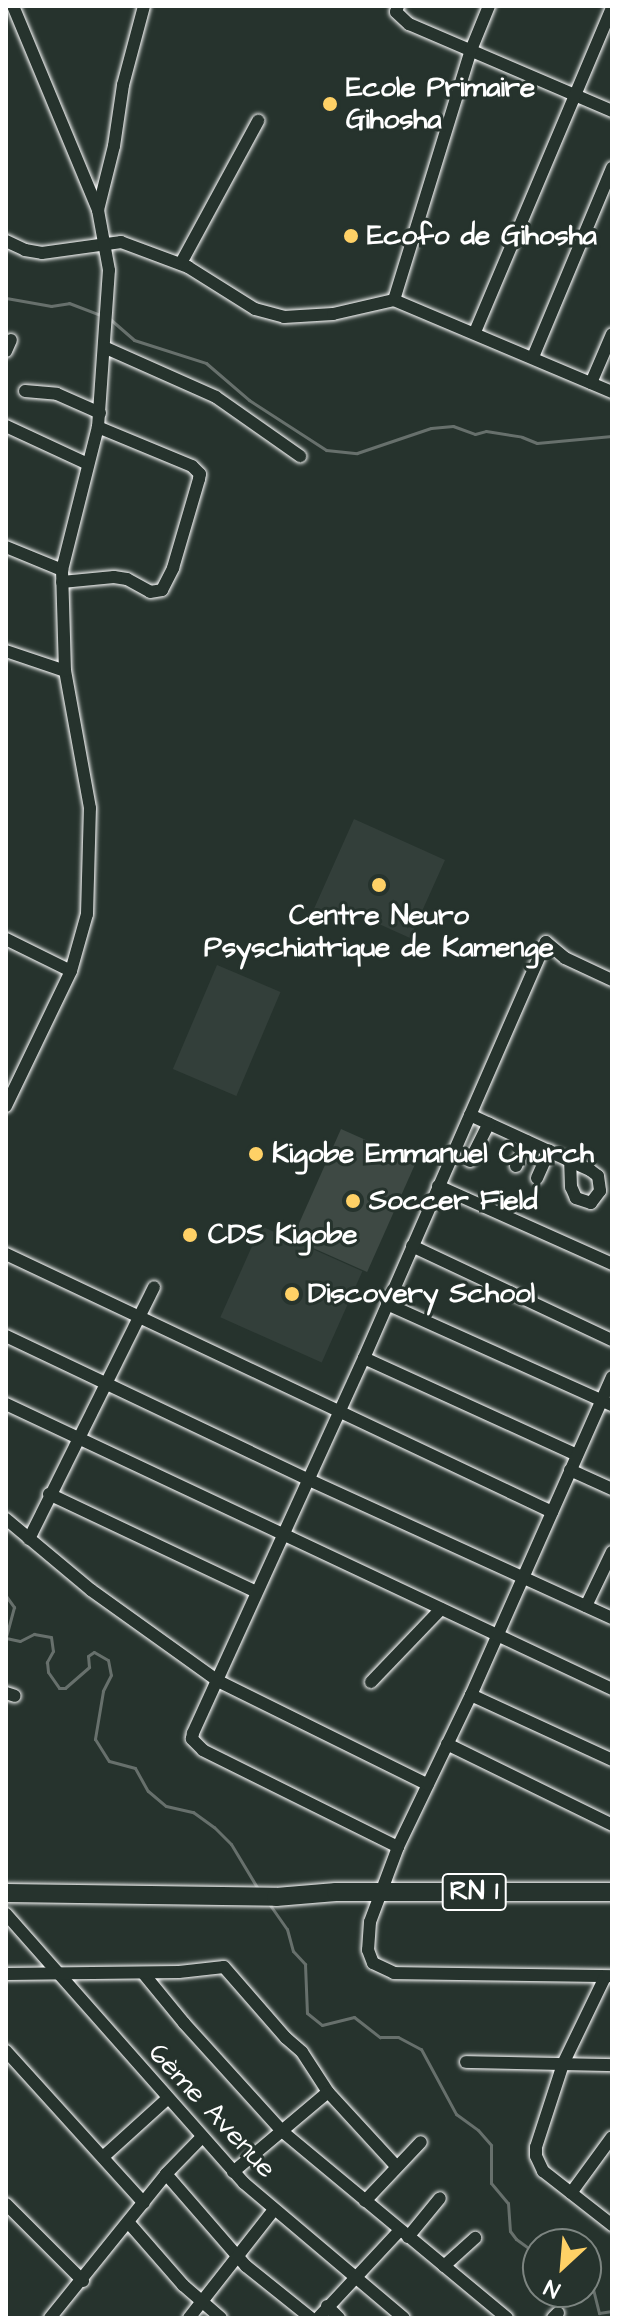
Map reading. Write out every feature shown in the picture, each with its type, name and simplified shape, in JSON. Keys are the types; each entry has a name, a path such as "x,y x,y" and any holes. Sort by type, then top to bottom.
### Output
{"highway":[{"name":"RN 1","path":"6,1893 252,1895 295,1889 336,1892 612,1892"}],"street":[{"path":"6,1106 71,971 87,914 90,808 65,671 62,576 98,427 106,348 109,270 106,239 98,210 13,6"},
{"path":"98,210 114,146 123,85 144,6"},
{"path":"394,300 471,50 489,6"},
{"path":"393,8 409,24 612,111"},
{"path":"475,332 612,8"},
{"path":"181,263 258,121"},
{"path":"533,357 612,168"},
{"path":"6,241 25,250 42,253 106,239 121,242 181,263 269,314 333,314 394,300 612,392"},
{"path":"591,383 612,334"},
{"path":"106,348 216,397 300,456"},
{"path":"25,391 57,394 100,413"},
{"path":"6,426 88,464"},
{"path":"6,547 62,576 114,577 127,579 150,592 162,590 173,568 200,474 192,466 98,427"},
{"path":"6,651 65,671"},
{"path":"6,939 71,971"},
{"path":"398,1847 196,1745 193,1733 364,1358 546,942 565,958 612,980"},
{"path":"470,1115 570,1161"},
{"path":"470,1161 489,1123"},
{"path":"516,1166 527,1141"},
{"path":"537,1178 549,1151"},
{"path":"438,1186 612,1264"},
{"path":"412,1246 612,1340"},
{"path":"6,1254 552,1512"},
{"path":"29,1539 103,1384 154,1287"},
{"path":"387,1304 606,1402"},
{"path":"6,1336 307,1479 612,1618"},
{"path":"364,1358 577,1455"},
{"path":"612,1377 606,1402 577,1455 471,1695 398,1847 370,1922 368,1950 370,1959 384,1971 498,1977 609,1973 563,2064 536,2147 539,2166 612,2225"},
{"path":"6,1404 612,1689"},
{"path":"570,1470 612,1489"},
{"path":"49,1494 256,1592"},
{"path":"6,1519 91,1590 218,1681 428,1785"},
{"path":"586,1606 612,1552"},
{"path":"371,1682 441,1609"},
{"path":"471,1695 612,1760"},
{"path":"447,1744 612,1825"},
{"name":"6ème Avenue","path":"6,1914 233,2172 273,2211 404,2318"},
{"path":"6,1974 54,1971 143,1973 220,1966 227,1969 286,2038 302,2052 328,2092 396,2166"},
{"path":"143,1973 283,2132 507,2318"},
{"path":"6,2051 144,2203"},
{"path":"466,2062 612,2065"},
{"path":"233,2172 328,2092"},
{"path":"103,2157 167,2099"},
{"path":"50,2318 83,2281 166,2174 202,2137"},
{"path":"571,2193 612,2137"},
{"path":"365,2201 421,2142"},
{"path":"166,2174 238,2258 311,2318"},
{"path":"318,2318 354,2277 440,2198"},
{"path":"6,2204 83,2281"},
{"path":"189,2318 273,2211"},
{"path":"128,2222 201,2303 221,2318"},
{"path":"444,2266 475,2238"},
{"path":"327,2306 339,2318"}],"shaded area":[{"name":"Centre Neuro Psyschiatrique de Kamenge","path":"354,819 445,860 410,938 348,910 341,923 313,911"},
{"path":"217,965 281,992 236,1096 173,1069"},
{"name":"Soccer Field","path":"341,1129 416,1162 367,1272 292,1239"},
{"name":"Discovery School","path":"261,1226 362,1271 322,1363 220,1317"}],"waterway":[{"path":"6,298 51,306 69,303 103,316"},
{"path":"110,319 134,340 206,363 249,400 326,450 357,453 431,428 453,426 475,434 486,431 522,437 537,443 612,436"},
{"path":"6,1596 14,1607 6,1637"},
{"path":"6,1638 20,1641 34,1634 51,1637 53,1651 47,1662 48,1672 59,1688 65,1688 89,1667 88,1656 94,1652 108,1660 111,1675 103,1691 95,1739 109,1761 135,1768 148,1791 166,1806 193,1812 214,1827 231,1844 258,1889"},
{"path":"270,1905 287,1929 293,1951 305,1964 307,2013 322,2025 354,2017 380,2037 398,2037 421,2049 456,2114 478,2130 491,2145 491,2183 508,2203 510,2231 522,2243"},
{"path":"598,2308 599,2313 612,2311"}],"place":[{"name":"Ecole Primaire Gihosha","path":"330,104"},
{"name":"Ecofo de Gihosha","path":"351,236"},
{"name":"Centre Neuro Psyschiatrique de Kamenge","path":"379,885"},
{"name":"Kigobe Emmanuel Church","path":"256,1154"},
{"name":"Soccer Field","path":"353,1201"},
{"name":"CDS Kigobe","path":"190,1235"},
{"name":"Discovery School","path":"292,1294"}]}
